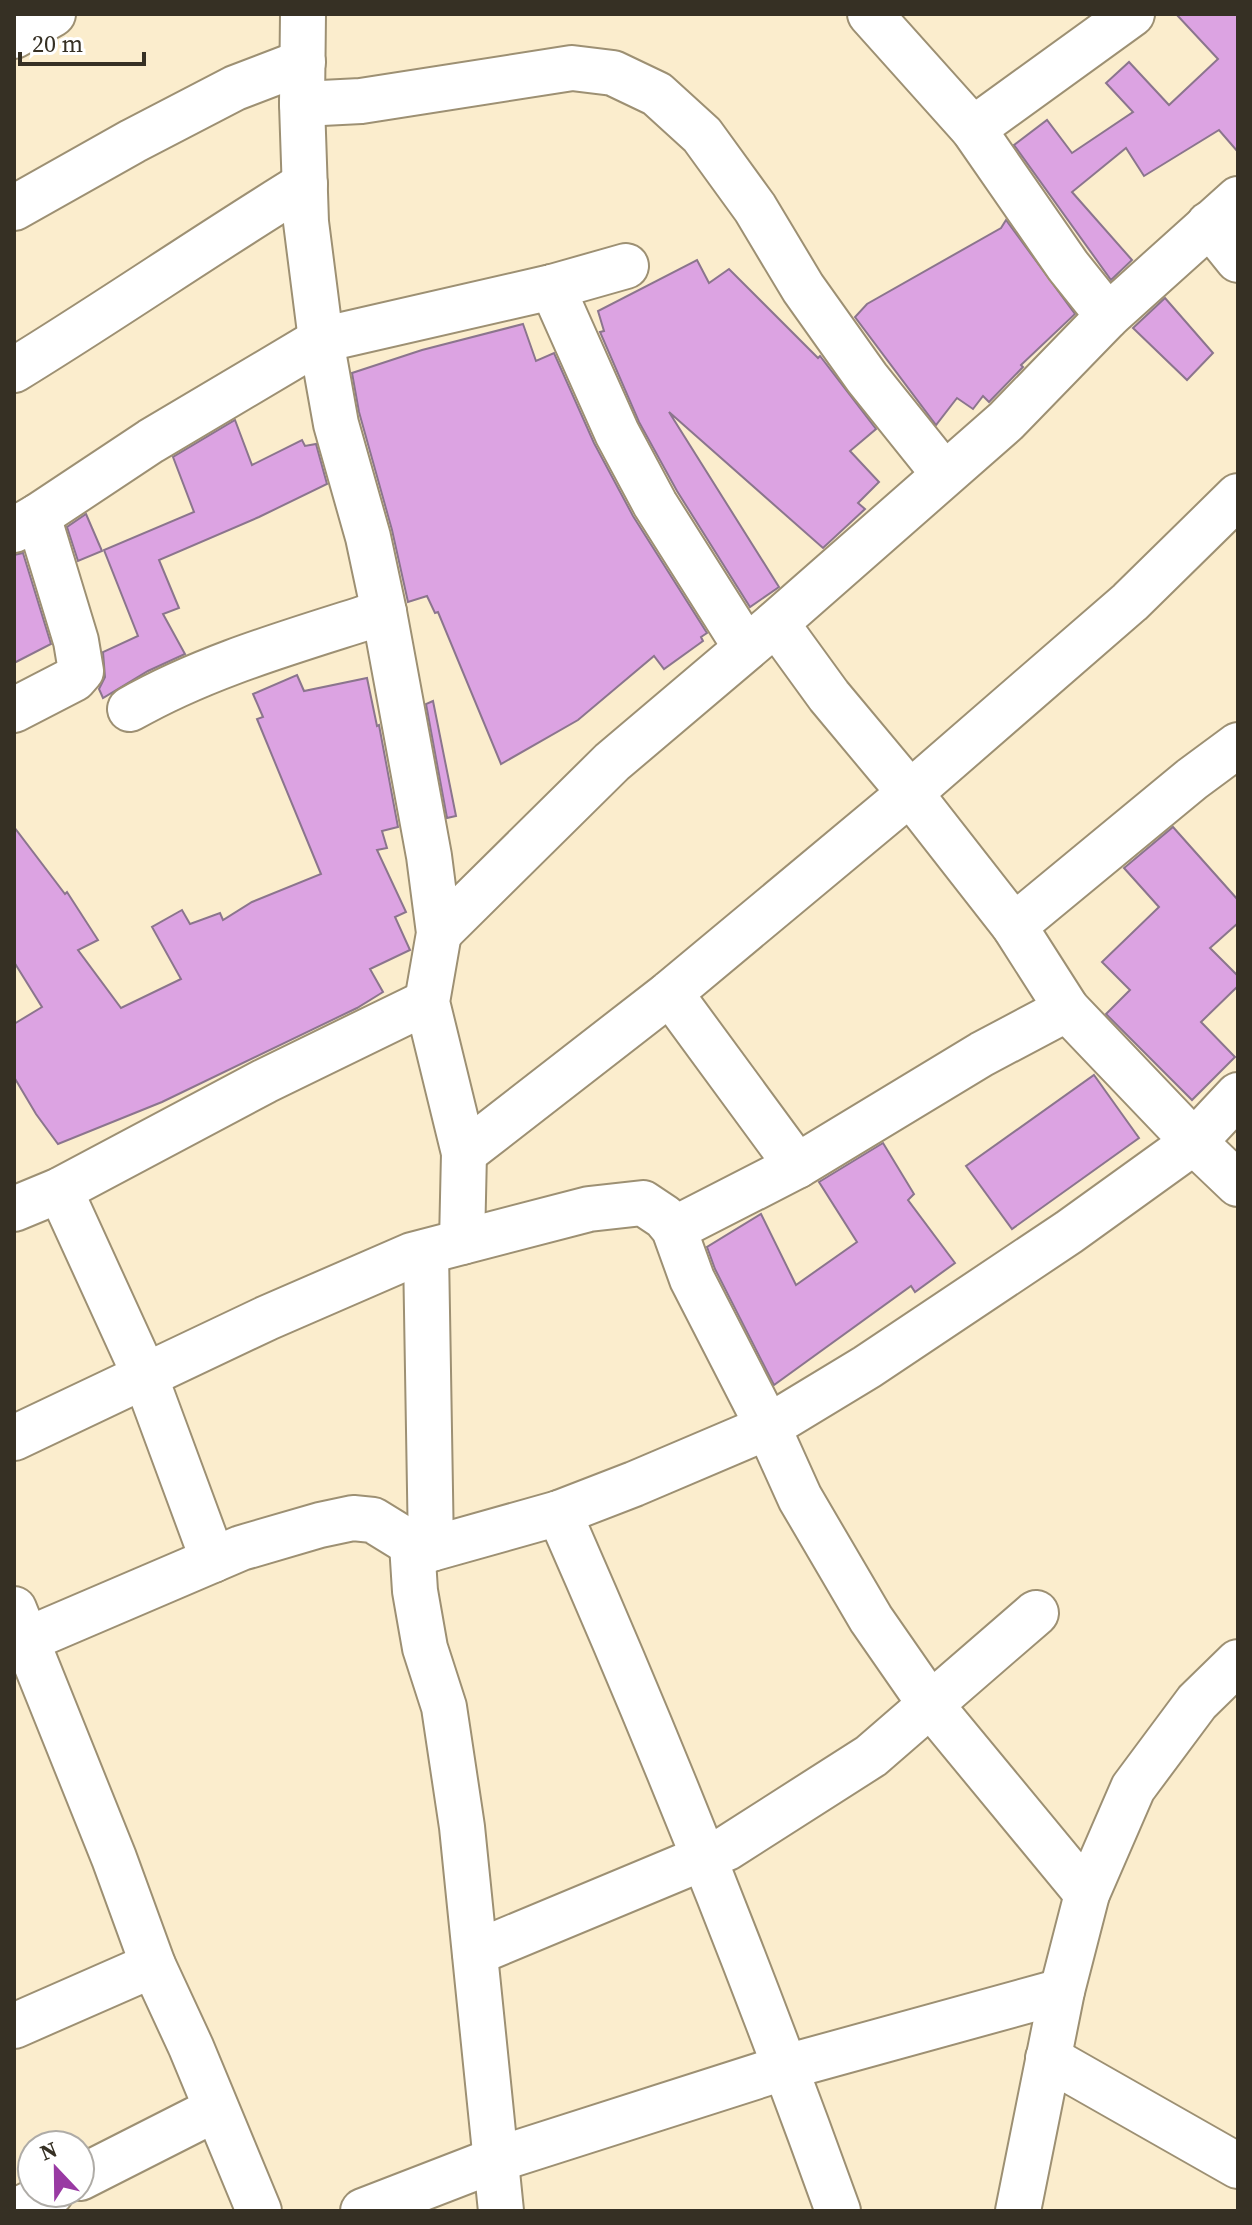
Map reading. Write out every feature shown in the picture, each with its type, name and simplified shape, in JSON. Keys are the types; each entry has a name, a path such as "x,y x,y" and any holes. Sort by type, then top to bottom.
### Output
{"street":[{"path":"14,36 53,14"},
{"path":"303,14 306,222 321,340 336,424 368,537 384,612 429,856 439,933 427,1002 464,1153 444,1247 422,1546 415,1591 425,1648 444,1707 462,1827 501,2211"},
{"path":"870,14 973,129 1068,266 1108,316"},
{"path":"973,129 1132,14"},
{"path":"14,208 235,88 302,83 361,101 572,68 613,73 657,94 702,135 755,208 803,288 858,366 944,474"},
{"path":"14,370 111,311 204,246 305,184"},
{"path":"439,933 612,762 1006,421 1108,316 1223,211 1238,260"},
{"path":"14,710 74,679 81,671 76,641 26,523 151,441 321,340 552,287 626,266"},
{"path":"552,287 617,433 655,504 761,635 829,696 910,793 1014,926 1067,1009 1238,1184"},
{"path":"464,1153 670,993 910,793 1130,602 1238,496"},
{"path":"130,709 168,687 241,659 384,612"},
{"path":"1014,926 1192,779 1238,745"},
{"path":"670,993 797,1166"},
{"path":"14,1209 60,1190 265,1081 427,1002"},
{"path":"674,1229 797,1166 982,1054 1067,1009"},
{"path":"259,2211 153,1965 114,1858 20,1625 241,1548 353,1518 373,1520 422,1546 559,1513 768,1427 867,1367 1069,1232 1194,1142 1238,1095"},
{"path":"60,1190 145,1376 213,1560"},
{"path":"14,1438 361,1275 444,1247 589,1209 643,1203 664,1217 674,1229 692,1279 768,1427 800,1498 871,1619 930,1704 1087,1894"},
{"path":"559,1513 705,1859 838,2211"},
{"path":"475,1953 705,1859 769,1823 871,1756 1036,1613"},
{"path":"1018,2211 1062,1991 1087,1894 1133,1788 1197,1702 1238,1662"},
{"path":"14,2026 153,1965"},
{"path":"363,2211 495,2160 786,2067 1062,1991"},
{"path":"1048,2058 1238,2166"},
{"path":"96,2170 216,2109"}],"building":[{"path":"1176,14 1238,14 1238,152 1219,130 1144,176 1126,148 1072,192 1132,260 1111,280 1014,145 1047,120 1072,153 1133,112 1106,83 1129,62 1169,105 1218,59"},
{"path":"1006,220 1075,314 1021,365 1023,367 989,402 983,396 973,409 957,398 936,425 855,317 867,304 1001,228"},
{"path":"697,260 709,283 729,269 818,358 820,356 876,429 850,451 879,482 858,503 865,509 823,548 669,412 779,587 750,607 677,491 639,422 600,332 604,331 598,311"},
{"path":"1165,298 1213,353 1187,380 1133,328"},
{"path":"523,324 536,361 554,353 594,443 633,516 707,633 701,637 703,641 664,669 654,656 578,720 501,764 438,612 435,613 427,596 408,602 392,530 359,412 352,373 422,350"},
{"path":"235,420 252,465 302,440 305,446 316,444 327,484 159,560 179,608 163,614 185,654 148,671 103,698 99,689 105,677 103,652 138,636 104,550 194,512 173,457"},
{"path":"86,514 102,551 78,561 67,527"},
{"path":"23,553 51,644 14,663 14,555"},
{"path":"297,675 304,691 367,678 398,827 382,831 387,848 377,850 406,912 395,917 410,950 370,969 383,992 357,1008 162,1102 58,1144 14,1077 14,1024 42,1007 14,962 14,827 65,894 67,892 98,940 78,950 121,1008 181,979 152,927 182,910 190,924 220,913 223,920 252,902 321,874 257,719 263,717 253,694"},
{"path":"433,701 456,816 447,818 426,704"},
{"path":"1173,827 1238,900 1238,923 1210,948 1238,976 1238,986 1201,1022 1235,1057 1192,1100 1106,1014 1130,990 1102,962 1159,907 1124,868"},
{"path":"1094,1075 1139,1138 1012,1229 966,1166"},
{"path":"883,1143 914,1194 908,1200 955,1263 915,1292 911,1286 774,1385 715,1269 707,1247 761,1214 796,1285 857,1242 819,1182"}]}
